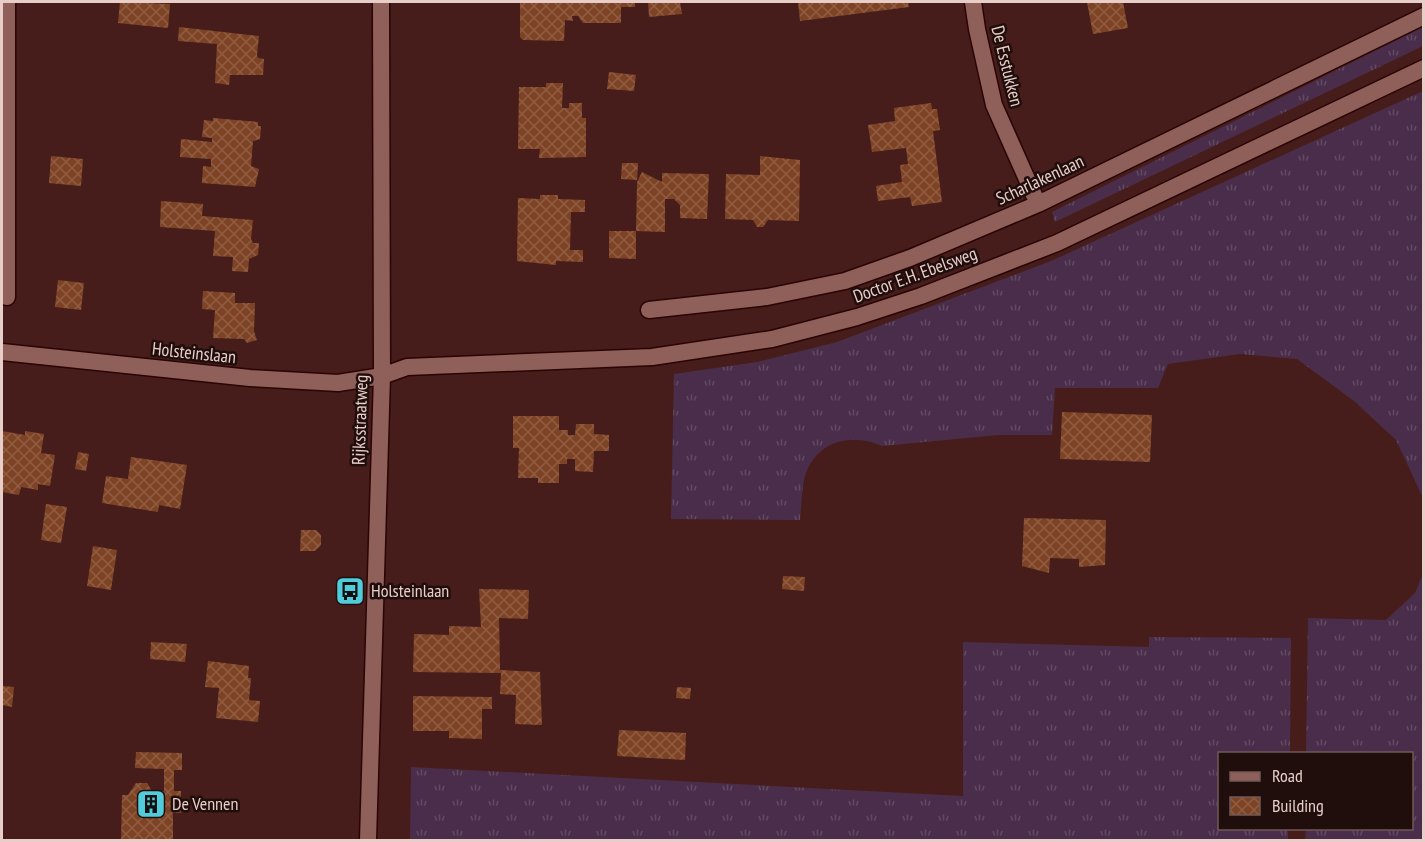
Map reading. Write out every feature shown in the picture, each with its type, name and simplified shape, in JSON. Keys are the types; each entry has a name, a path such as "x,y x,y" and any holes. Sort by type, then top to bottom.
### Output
{"main road":[{"path":"7,2 7,297"},
{"name":"Rijksstraatweg","path":"368,840 382,376 381,2"},
{"name":"De Esstukken","path":"974,2 977,29 994,105 1038,204"},
{"name":"Scharlakenlaan","path":"649,310 767,297 845,281 910,258 1038,204 1424,16"},
{"name":"Doctor E.H. Ebelsweg","path":"382,376 407,367 652,357 712,350 772,339 857,317 921,296 1057,243 1424,68"},
{"name":"Holsteinslaan","path":"2,352 250,378 338,384 382,376"}],"green space":[{"path":"1423,27 1423,46 1055,222 1052,212"},
{"path":"1423,91 1423,498 1396,440 1354,401 1297,359 1240,354 1168,364 1158,388 1055,388 1052,435 998,435 882,446 861,440 840,441 822,450 808,468 803,487 800,520 671,519 674,374 757,362 837,342 1051,261"},
{"path":"1423,574 1423,840 1305,840 1306,830 1413,830 1413,752 1306,752 1308,618 1386,620 1415,593"},
{"path":"1149,637 1291,638 1290,752 1218,752 1218,830 1288,830 1288,840 410,840 411,767 963,796 963,642 1149,647"}],"building":[{"path":"120,2 170,4 168,28 118,23"},
{"path":"520,2 635,2 635,7 621,7 621,23 583,23 578,16 572,16 573,21 565,20 564,41 523,40 520,37"},
{"path":"648,2 680,2 682,14 649,17"},
{"path":"798,2 908,2 909,7 800,21"},
{"path":"1087,2 1123,2 1128,28 1093,34"},
{"path":"179,27 259,36 257,55 258,58 264,59 263,75 230,75 229,85 215,83 217,44 178,41"},
{"path":"609,72 636,75 634,91 607,89"},
{"path":"546,83 563,83 562,108 569,108 569,103 582,103 582,118 586,118 586,157 539,158 540,149 518,149 519,87 546,87"},
{"path":"931,103 932,109 937,109 940,130 933,131 942,202 912,206 910,197 878,201 876,186 902,182 900,165 908,164 906,148 872,152 868,125 895,121 894,108"},
{"path":"213,118 258,122 258,126 261,126 260,139 253,141 251,166 259,169 255,187 202,183 203,166 211,167 211,159 180,157 181,139 212,142 212,138 202,137 204,120 213,121"},
{"path":"51,156 83,159 81,186 49,183"},
{"path":"760,156 800,160 799,221 768,220 763,227 757,227 753,220 725,219 726,174 760,175"},
{"path":"622,163 638,163 637,180 621,179"},
{"path":"642,172 662,182 662,173 709,174 707,219 680,218 680,205 674,199 665,199 665,232 636,231 637,182"},
{"path":"540,195 558,195 558,199 585,200 585,212 571,212 570,250 583,250 583,262 556,261 556,265 517,261 518,198 540,199"},
{"path":"161,201 203,204 202,216 253,220 251,239 253,243 259,243 258,255 249,259 248,272 232,271 233,257 213,256 215,231 160,227"},
{"path":"609,231 636,231 636,259 609,258"},
{"path":"58,280 84,283 81,310 55,307"},
{"path":"203,291 235,293 235,303 255,303 254,331 257,340 247,343 244,339 213,338 215,310 202,309"},
{"path":"1062,412 1152,415 1150,462 1060,459"},
{"path":"513,416 559,416 559,430 568,430 568,435 575,435 576,424 594,424 594,434 609,435 609,451 594,451 593,472 575,471 575,459 567,459 567,464 559,464 559,483 538,483 538,478 518,478 519,448 513,448"},
{"path":"2,431 25,435 25,431 44,434 41,453 55,455 50,486 38,484 38,490 21,487 19,495 2,492"},
{"path":"78,452 89,454 86,471 75,469"},
{"path":"131,457 187,465 180,509 159,505 158,512 102,503 106,476 128,479"},
{"path":"46,504 67,507 61,543 41,540"},
{"path":"1024,518 1106,520 1105,565 1079,567 1079,559 1050,558 1049,573 1022,566"},
{"path":"301,530 316,530 321,535 321,545 315,551 300,551"},
{"path":"93,546 117,550 111,590 87,586"},
{"path":"783,576 805,577 804,591 782,589"},
{"path":"479,589 529,590 528,619 499,618 500,670 540,672 542,725 515,724 516,695 500,694 501,673 413,672 414,634 449,635 449,626 481,627"},
{"path":"151,642 187,644 185,662 150,659"},
{"path":"208,661 249,666 248,678 251,678 249,700 260,701 258,722 216,718 219,688 205,687"},
{"path":"2,686 14,687 12,707 2,705"},
{"path":"677,687 691,688 690,699 676,698"},
{"path":"413,696 492,697 492,709 482,709 482,739 449,738 449,731 413,731"},
{"path":"619,730 686,733 685,760 617,756"},
{"name":"De Vennen","path":"136,752 182,753 182,770 174,770 174,791 181,791 181,813 173,813 173,840 121,840 122,795 128,795 136,783 147,783 152,791 164,791 164,769 135,768"}],"place":[{"name":"Holsteinlaan","path":"350,591"},
{"name":"De Vennen","path":"151,804"}]}
